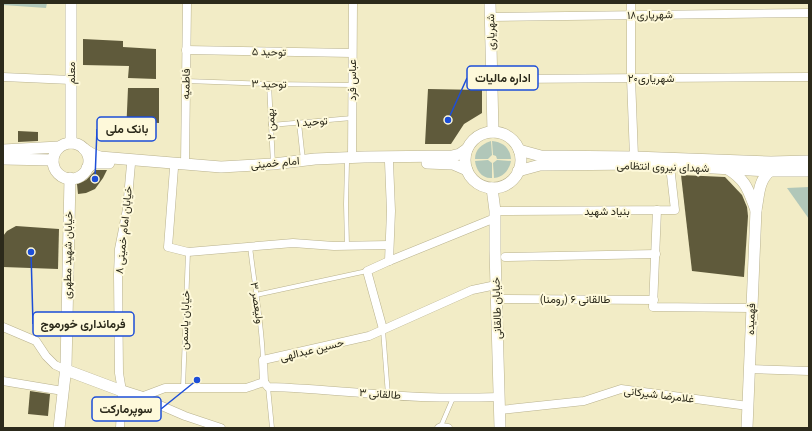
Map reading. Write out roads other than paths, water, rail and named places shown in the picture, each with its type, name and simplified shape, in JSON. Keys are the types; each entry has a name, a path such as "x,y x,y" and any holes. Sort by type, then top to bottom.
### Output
{"main road":[{"name":"معلم","path":"70,3 72,143"},
{"name":"شهریاری","path":"490,3 493,132"},
{"path":"493,132 504,135 513,141 519,150 521,161 518,171 512,180 503,186 492,188 482,186 473,179 467,170 465,160 467,149 474,140 483,134 493,132"},
{"path":"3,150 59,147 72,143 78,144 84,149 87,155 87,168 83,174 70,178 63,177 58,172 54,167 53,160 59,147"},
{"name":"امام خمینی","path":"84,149 100,157 221,167 303,161 452,156 460,154 467,149"},
{"name":"شهدای نیروی انتظامی","path":"519,150 541,156 634,157 771,162 809,161"},
{"path":"3,159 53,160"},
{"name":"امام خمینی","path":"87,168 94,163 131,164 221,173 274,171 350,160 452,164 467,170"},
{"name":"شهدای نیروی انتظامی","path":"518,171 540,165 640,164 770,171 809,171"},
{"path":"728,169 737,174 744,182 756,210"},
{"name":"فهمیده","path":"747,428 756,210 761,181 770,171"},
{"name":"خیابان شهید مطهری","path":"60,428 66,370 70,178"},
{"name":"خیابان طالقانی","path":"492,188 495,215 500,428"},
{"path":"66,370 141,397"}],"street":[{"name":"فاطمیه","path":"185,164 187,3"},
{"name":"عباس فرد","path":"350,160 353,3"},
{"path":"631,3 631,78 634,157"},
{"name":"شهریاری۱۸","path":"491,17 809,13"},
{"name":"توحید ۵","path":"186,50 352,53"},
{"path":"3,77 71,80"},
{"name":"شهریاری۲۰","path":"492,79 809,77"},
{"path":"389,162 391,211 389,261"},
{"name":"خیابان امام خمینی ۸","path":"120,428 122,391 119,373 119,249 127,208 131,164"},
{"name":"بنیاد شهید","path":"495,215 674,210 670,166"},
{"path":"174,168 168,247 188,252 293,243 347,246 390,245"},
{"path":"657,210 654,307 752,308"},
{"path":"383,330 367,271 495,215"},
{"path":"505,257 656,254"},
{"name":"حسین عبدالهی","path":"263,360 369,336 472,290 496,285"},
{"name":"طالقانی ۶ (رومنا)","path":"497,299 654,300"},
{"path":"3,327 36,341 46,356 56,365 66,370"},
{"path":"141,397 166,388 246,388 266,384 263,360"},
{"path":"749,370 809,372"},
{"path":"3,381 63,391"},
{"name":"طالقانی ۳","path":"266,384 388,395 454,398 500,397"},
{"name":"غلامرضا شیرکانی","path":"500,410 584,401 621,389 748,406"},
{"path":"141,397 185,416 221,428"}],"lane":[{"name":"توحید ۳","path":"186,81 352,85"},
{"name":"بهمن ۲","path":"269,84 273,164"},
{"name":"توحید ۱","path":"271,125 352,118"},
{"path":"299,123 303,161"},
{"path":"347,246 346,204 350,160"},
{"name":"ولیعصر ۳","path":"250,246 261,326 263,360"},
{"name":"خیابان یاسمن","path":"182,388 188,252"},
{"path":"256,295 367,271"},
{"path":"383,330 388,395"},
{"path":"266,384 272,428"},
{"path":"443,428 454,398"}],"place":[{"name":"اداره مالیات","path":"448,120"},
{"name":"بانک ملی","path":"95,179"},
{"name":"فرمانداری خورموج","path":"31,252"},
{"name":"سوپرمارکت","path":"197,380"}]}
